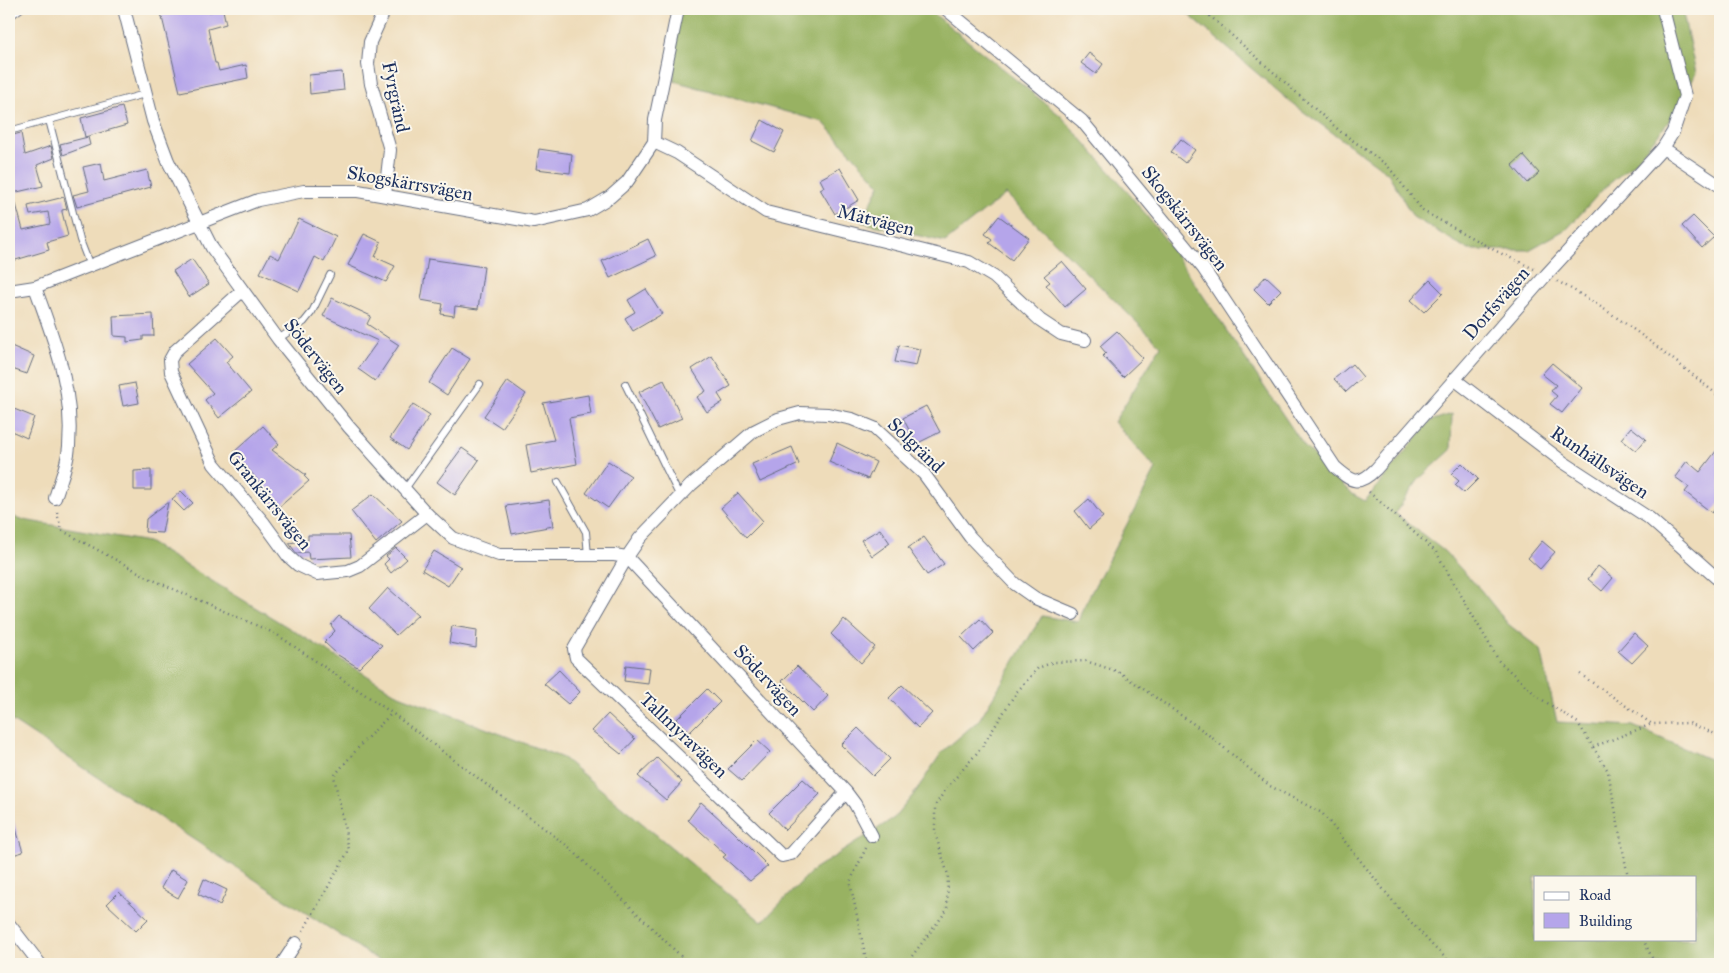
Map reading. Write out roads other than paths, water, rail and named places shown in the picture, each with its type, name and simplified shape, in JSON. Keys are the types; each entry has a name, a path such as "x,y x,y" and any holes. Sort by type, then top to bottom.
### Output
{"street":[{"name":"Södervägen","path":"124,9 153,121 168,161 212,248 278,339 349,427 427,514 453,538 499,555 614,555 627,557 846,792 855,804 872,836"},
{"name":"Fyrgränd","path":"385,9 370,42 368,64 371,84 390,150 385,195"},
{"path":"654,142 655,120 678,9"},
{"name":"Skogskärrsvägen","path":"946,9 1082,121 1203,268 1335,467 1348,480 1357,481"},
{"name":"Dorfsvägen","path":"1357,481 1365,478 1376,468 1546,275 1663,148 1673,132 1685,96 1663,9"},
{"name":"Skogskärrsvägen","path":"9,292 35,287 199,221 258,200 304,191 333,190 385,195 506,219 534,222 561,218 588,210 610,197 627,182 654,142"},
{"name":"Mätvägen","path":"654,142 677,153 766,212 969,262 994,277 1040,320 1062,334 1085,340"},
{"path":"1663,148 1720,186"},
{"path":"35,287 63,366 66,385 69,448 54,498"},
{"name":"Grankärrsvägen","path":"242,291 175,351 170,360 171,372 214,464 264,523 288,556 298,566 317,574 348,571 360,566 427,514"},
{"name":"Runhällsvägen","path":"1454,379 1563,462 1649,518 1720,581"},
{"name":"Solgränd","path":"627,557 640,538 680,497 734,446 754,430 778,419 800,413 828,414 852,419 874,428 924,474 970,538 1015,584 1035,598 1073,614"},
{"name":"Tallmyravägen","path":"627,557 574,649 576,658 782,856 792,854 846,792"},
{"path":"9,924 40,964"},
{"path":"282,964 296,943"}],"lane":[{"path":"9,18 20,9"},
{"path":"9,131 146,94"},
{"path":"49,120 74,222 90,266"},
{"path":"278,339 304,322 312,312 330,275"},
{"path":"405,488 480,384"},
{"path":"625,384 680,497"},
{"path":"558,482 586,532 588,556"}]}
